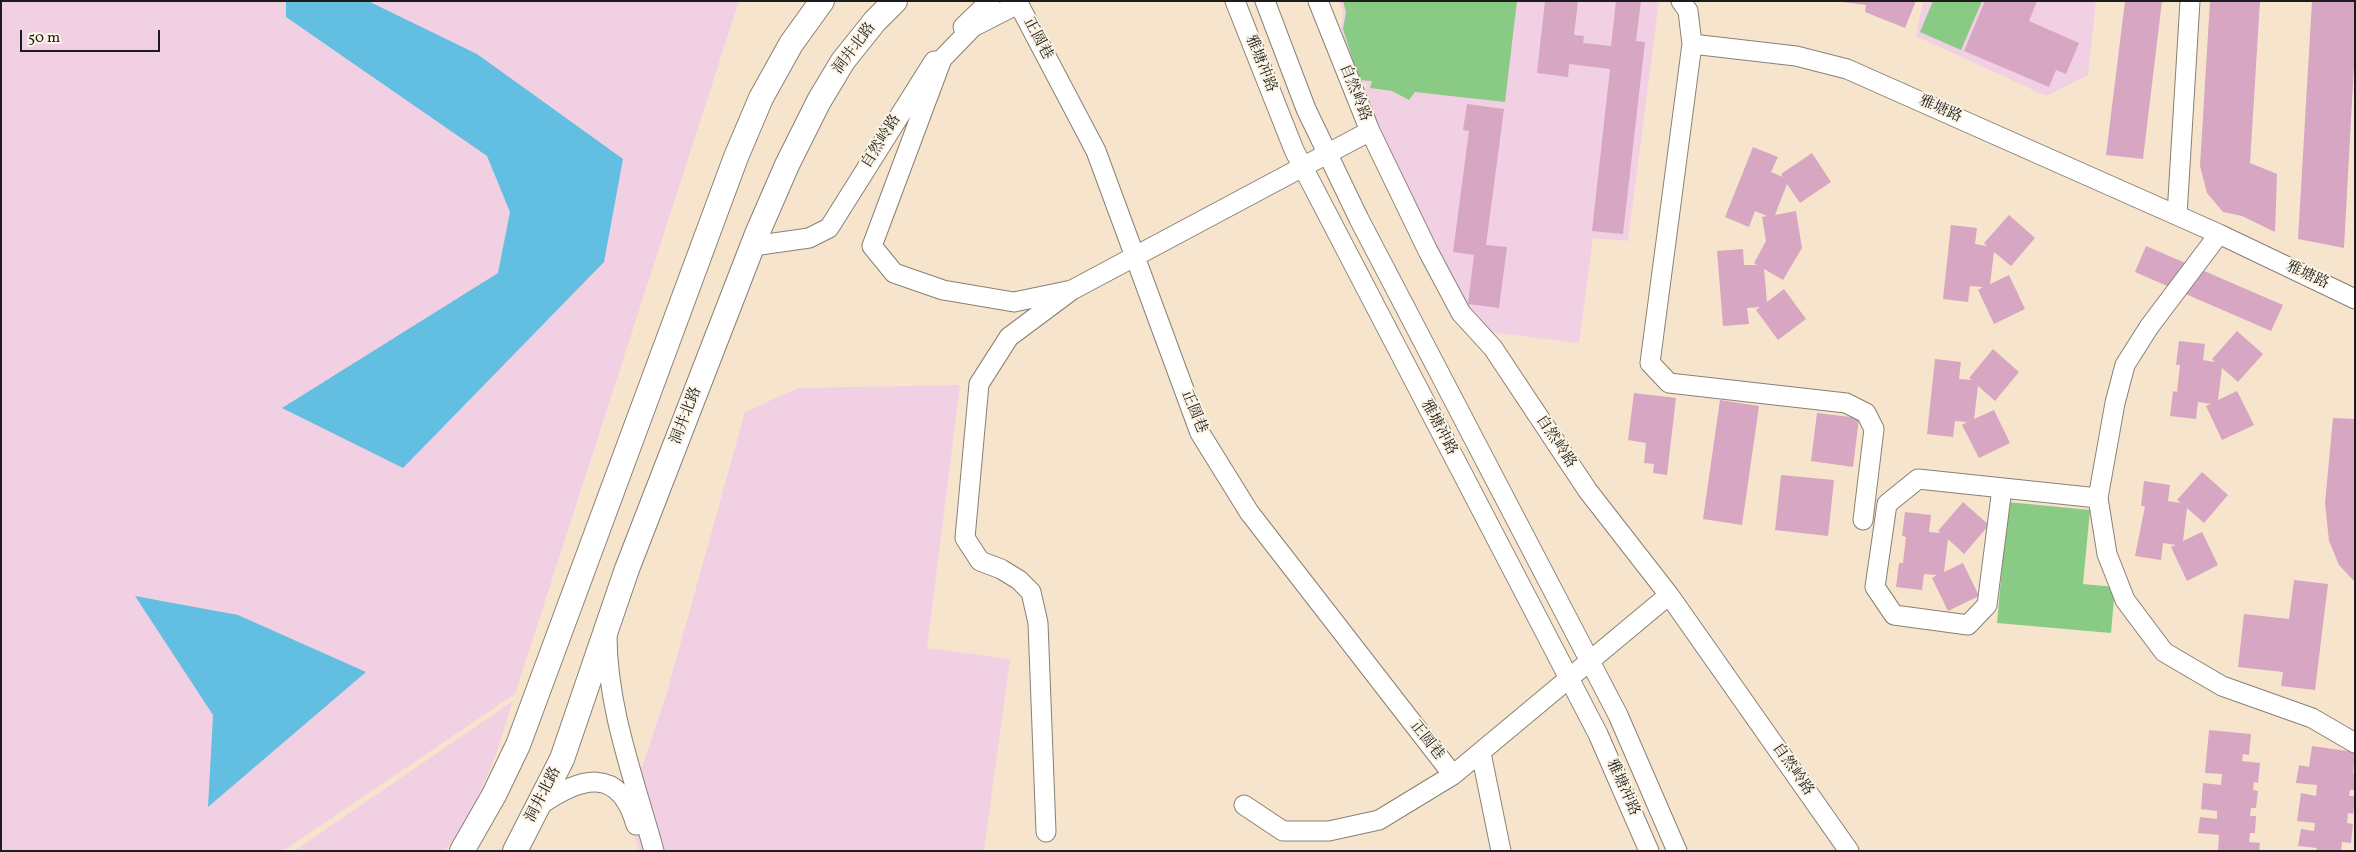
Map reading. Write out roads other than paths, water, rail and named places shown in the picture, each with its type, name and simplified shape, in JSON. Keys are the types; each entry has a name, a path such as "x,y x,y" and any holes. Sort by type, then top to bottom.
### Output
{"main road":[{"path":"462,851 494,795 518,746 736,157 761,98 790,44 822,1"},
{"name":"洞井北路","path":"515,851 562,760 610,615 753,246 787,165 819,101 843,61 895,1"}],"street":[{"name":"自然岭路","path":"753,246 809,238 829,228 940,52 990,1"},
{"name":"雅塘冲路","path":"1235,1 1294,150 1598,734 1649,851"},
{"name":"雅塘冲路","path":"1265,1 1306,109 1327,154 1363,228 1618,715 1678,851"},
{"name":"自然岭路","path":"1318,1 1370,132 1428,251 1461,313 1492,348 1588,490 1670,595 1849,851"},
{"path":"1681,1 1688,11 1692,44 1650,363 1670,383 1846,403 1866,413 1874,429 1863,520"},
{"path":"2177,215 2190,1"},
{"path":"1018,2 973,27 942,59 872,246 894,273 943,290 1014,302 1072,290"},
{"name":"正圆巷","path":"1018,2 1096,151 1200,433 1249,512 1453,775"},
{"name":"雅塘路","path":"1692,44 1796,56 1847,69 2219,234 2355,299"},
{"path":"1046,832 1038,623 1031,592 1019,580 1001,569 980,561 965,538 979,384 1010,337 1072,290 1370,132"},
{"path":"2219,234 2149,327 2125,365 2115,403 2098,498 2107,554 2125,600 2164,652 2222,686 2312,718 2355,743"},
{"path":"2002,488 1987,605 1968,625 1894,616 1875,587 1887,504 1918,479 2098,498"},
{"path":"1244,805 1283,831 1329,831 1379,820 1453,775 1482,753 1670,595"},
{"path":"610,615 607,636 614,707 654,851"},
{"path":"1482,753 1501,851"},
{"path":"539,806 556,794 580,782 592,782 614,787 631,807 643,851"}],"water":[{"path":"286,1 368,1 477,54 623,159 604,262 403,468 282,408 498,273 510,212 487,156 286,17"},
{"path":"135,596 238,615 366,672 208,807 213,715"}]}
